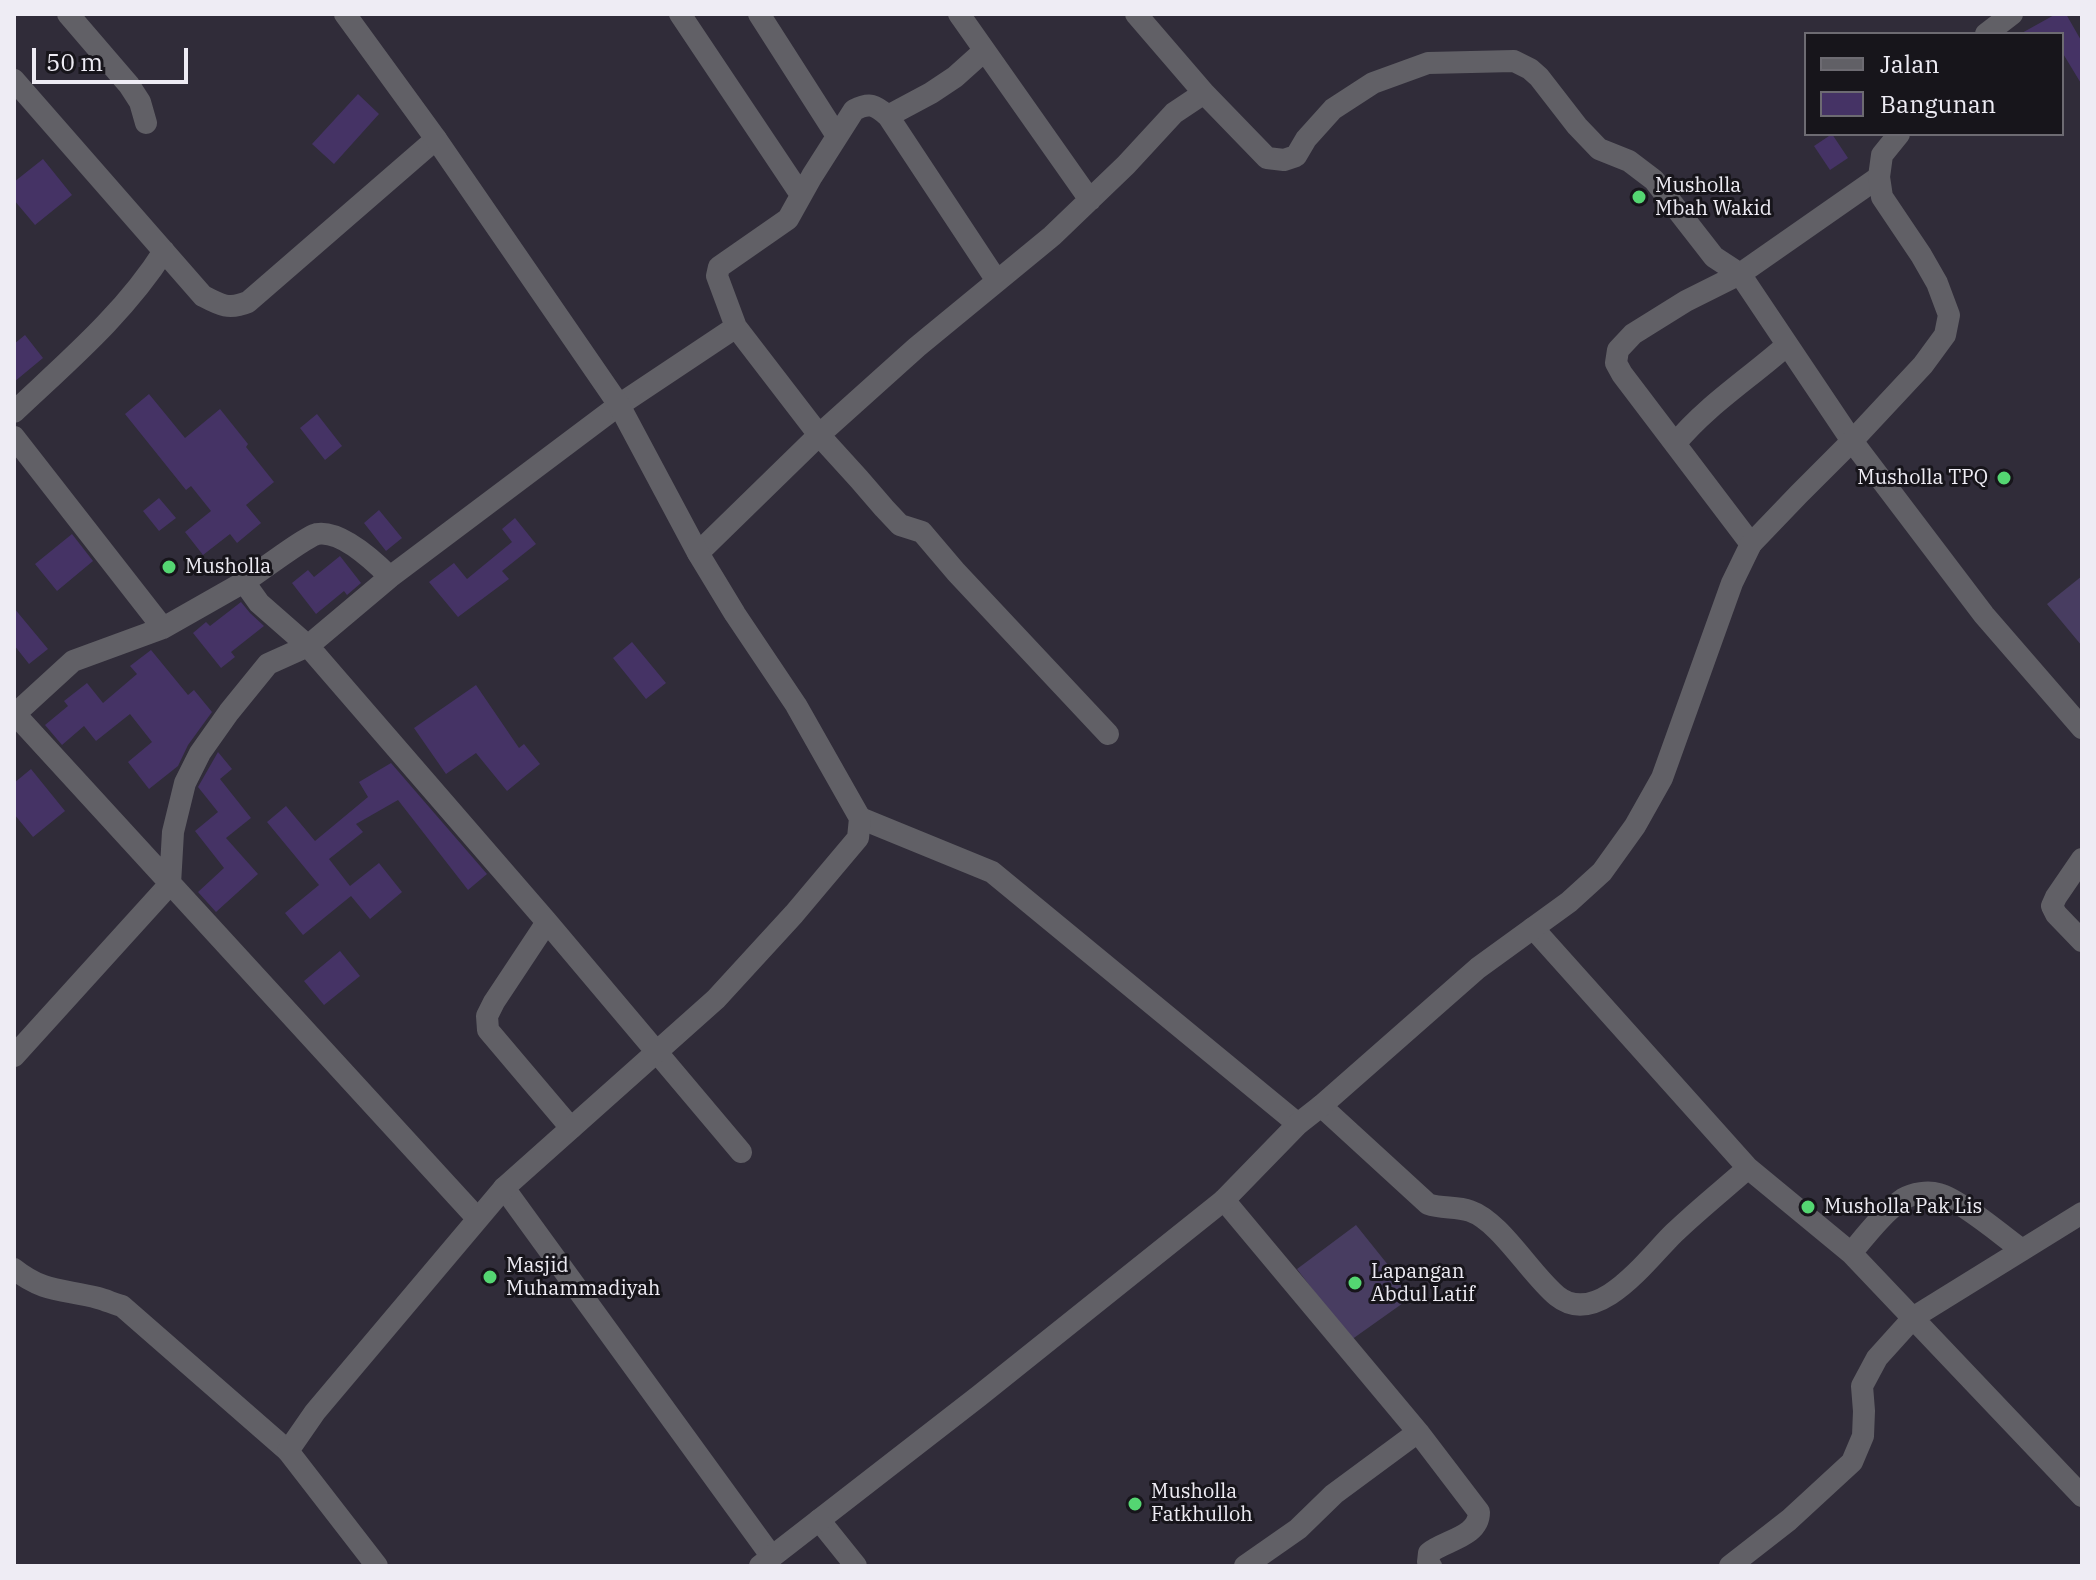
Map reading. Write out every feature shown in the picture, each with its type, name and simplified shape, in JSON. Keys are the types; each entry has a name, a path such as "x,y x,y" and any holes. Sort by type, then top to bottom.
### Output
{"street":[{"path":"68,14 129,85 140,102 146,123"},
{"path":"288,1451 315,1412 504,1188 716,999 858,838 860,818 796,705 698,553 619,405 436,139 345,14"},
{"path":"759,14 837,136"},
{"path":"959,14 1090,200"},
{"path":"1136,14 1204,93 1267,158 1284,160 1296,156 1306,139 1333,109 1373,83 1428,63 1514,61 1530,69 1599,149 1629,161 1654,180 1714,257 1740,274 1852,441 1984,615 2082,728"},
{"path":"1989,32 2012,14"},
{"path":"683,15 801,195"},
{"path":"888,116 943,85 984,51"},
{"path":"14,80 203,296 224,307 248,302 436,139"},
{"path":"698,553 819,435 917,347 1052,236 1126,165 1174,113 1204,93"},
{"path":"997,281 888,116 877,107 865,105 854,110 788,219 719,267 717,276 736,327 819,435 900,525 922,532 1108,734"},
{"path":"504,1188 766,1562 1224,1200 1298,1124 1478,968 1569,902 1602,872 1635,826 1662,778 1732,583 1751,544 1923,365 1945,335 1949,315 1932,274 1882,197 1879,177 1882,155 1897,136"},
{"path":"1751,544 1622,374 1616,363 1618,350 1633,334 1686,301 1740,274 1879,177"},
{"path":"14,412 111,319 147,278 164,251"},
{"path":"14,1056 170,884 173,832 185,783 200,753 268,664 308,646 390,577 619,405 736,327"},
{"path":"1675,444 1709,407 1787,345"},
{"path":"14,437 163,628"},
{"path":"390,577 346,542 330,535 315,534 244,582 163,628 73,661 14,714 477,1218"},
{"path":"244,582 259,603 308,646 741,1152"},
{"path":"860,818 992,872 1298,1124"},
{"path":"2082,859 2052,906 2061,921 2082,941"},
{"path":"547,922 494,1002 487,1016 488,1030 571,1128"},
{"path":"1533,928 1748,1168 1851,1253 2082,1496"},
{"path":"1321,1106 1428,1204 1472,1211 1496,1229 1557,1296 1574,1305 1593,1302 1629,1280 1674,1233 1748,1168"},
{"path":"1851,1253 1880,1219 1905,1198 1922,1192 1942,1194 2022,1250"},
{"path":"1224,1200 1418,1432 1479,1512 1479,1520 1473,1528 1429,1553 1431,1566"},
{"path":"1730,1566 1789,1520 1852,1462 1863,1436 1862,1386 1877,1358 1914,1317 2082,1213"},
{"path":"14,1269 27,1280 45,1288 122,1306 288,1451 377,1566"},
{"path":"1245,1566 1298,1529 1334,1494 1418,1432"},
{"path":"819,1520 856,1566"}],"shaded area":[{"path":"2082,576 2082,646 2047,604"},
{"name":"Lapangan Abdul Latif","path":"1356,1225 1413,1296 1351,1340 1297,1269"}],"building":[{"path":"2056,14 2066,14 2082,42 2082,85 2064,55 2064,32 2024,32"},
{"path":"358,94 379,114 334,164 312,144"},
{"path":"1833,136 1848,158 1830,170 1814,146"},
{"path":"43,159 72,195 35,225 14,200 14,182"},
{"path":"25,335 43,358 14,382 14,344"},
{"path":"149,394 185,438 220,409 274,482 246,505 261,523 237,543 230,534 203,555 185,532 211,511 191,486 186,490 125,414"},
{"path":"317,414 342,446 325,460 300,428"},
{"path":"159,498 176,518 159,531 143,511"},
{"path":"379,510 402,538 386,551 364,523"},
{"path":"515,518 536,544 502,571 509,579 458,617 429,582 454,563 467,579 512,542 502,529"},
{"path":"72,534 93,561 57,591 35,564"},
{"path":"340,556 361,583 347,595 344,591 316,614 292,583 308,570 314,577"},
{"path":"241,602 264,626 231,652 235,657 221,668 193,633 206,622 210,626"},
{"path":"14,608 48,649 29,664 14,645"},
{"path":"632,642 666,683 646,699 613,658"},
{"path":"151,650 188,695 194,690 212,712 188,745 178,766 149,789 128,762 152,742 130,714 96,741 84,726 62,745 45,725 68,706 64,701 87,683 103,703 137,674 130,666"},
{"path":"476,685 519,748 524,744 540,764 507,791 476,753 446,774 414,728"},
{"path":"218,752 232,769 220,779 251,818 226,838 258,874 216,912 198,892 224,868 195,831 218,812 198,787"},
{"path":"391,763 487,874 468,890 398,800 356,824 363,832 329,859 350,886 379,863 402,892 370,919 351,896 303,935 285,913 319,885 267,822 286,806 315,841 368,797 359,782"},
{"path":"31,769 65,811 33,837 14,814 14,783"},
{"path":"340,951 360,976 324,1005 304,981"}],"place":[{"name":"Musholla Mbah Wakid","path":"1639,197"},
{"name":"Musholla TPQ","path":"2004,478"},
{"name":"Musholla","path":"169,567"},
{"name":"Musholla Pak Lis","path":"1808,1207"},
{"name":"Masjid Muhammadiyah","path":"490,1277"},
{"name":"Lapangan Abdul Latif","path":"1355,1283"},
{"name":"Musholla Fatkhulloh","path":"1135,1504"}]}
